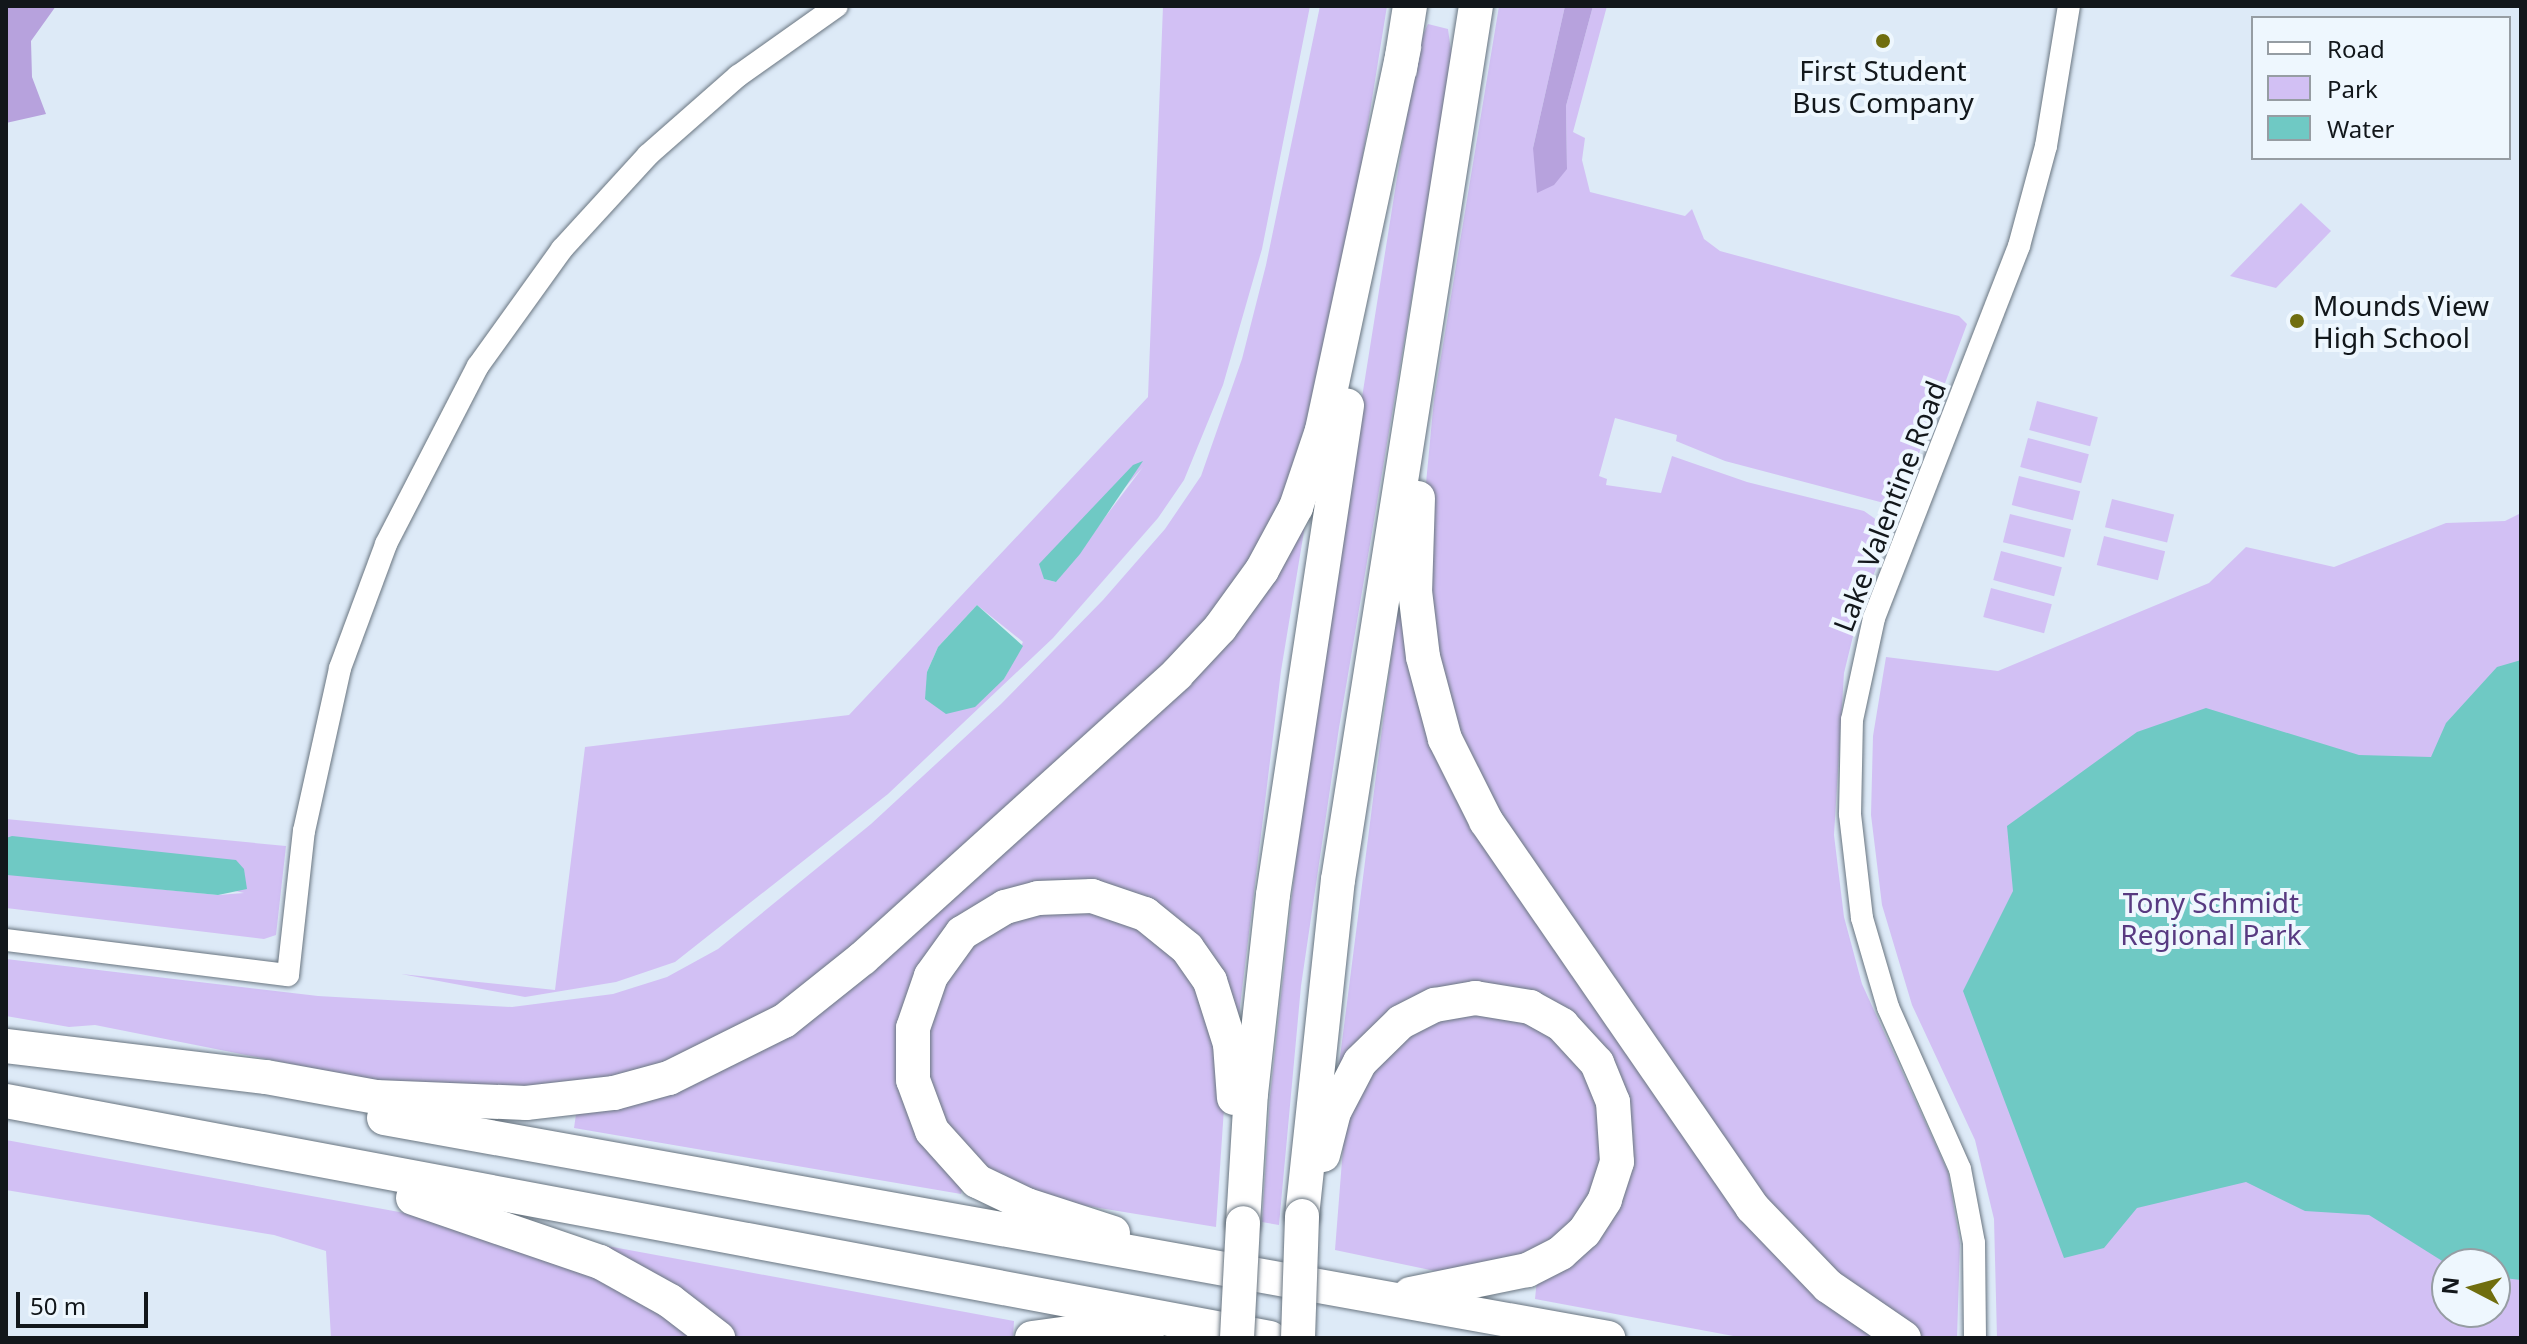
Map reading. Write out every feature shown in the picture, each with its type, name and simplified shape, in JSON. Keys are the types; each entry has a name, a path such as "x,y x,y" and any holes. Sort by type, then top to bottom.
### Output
{"highway":[{"path":"1256,1338 1243,1223 1282,828 1410,6"},
{"path":"1298,1338 1302,1216 1329,940 1476,6"},
{"path":"6,1047 266,1077 376,1097 526,1103 614,1093 669,1078 784,1021 863,958 1177,674 1220,628 1262,570 1296,507 1322,430 1404,48"},
{"path":"1428,312 1415,591 1423,657 1454,760 1507,854 1740,1193 1804,1264 1847,1302 1904,1338"},
{"path":"1184,1261 993,1190 965,1171 942,1145 916,1095 911,1045 923,992 951,946 991,914 1038,898 1092,896 1158,922 1197,961 1218,998 1230,1044 1246,1175"},
{"path":"1302,1216 1341,1094 1373,1047 1401,1022 1435,1005 1495,999 1546,1014 1574,1035 1602,1073 1617,1122 1615,1172 1596,1216 1561,1253 1527,1270 1391,1298"},
{"path":"6,1047 1608,1338"},
{"path":"6,1101 1256,1338"},
{"path":"95,1117 408,1196 544,1239 645,1286 718,1338"},
{"path":"1032,1338 1103,1331 1256,1338"}],"street":[{"path":"6,940 288,975 306,817 340,668 386,544 471,377 562,249 648,155 738,76 837,6"},
{"name":"Lake Valentine Road","path":"1975,1338 1974,1243 1960,1169 1888,1007 1862,918 1850,814 1852,720 1874,618 2019,246 2046,146 2069,6"}],"green space":[{"path":"1163,6 1310,6 1262,249 1223,385 1184,480 1158,518 1053,638 888,794 675,962 616,982 525,997 401,974 555,990 585,747 849,715 1148,397","holes":["1143,467 1056,582 1044,579","977,605 1023,642 1004,679 927,672 938,647"]},
{"path":"1320,6 1387,6 1328,373 1268,547 1198,643 800,997 628,1081 432,1092 95,1025 69,1027 6,1016 6,959 318,996 512,1007 613,994 667,977 718,949 871,824 1001,704 1103,600 1165,529 1201,476 1242,359 1266,265"},
{"path":"1499,6 1565,6 1533,148 1567,169 1566,106 1593,6 1607,6 1573,132 1585,138 1582,160 1590,192 1685,216 1692,209 1704,239 1720,251 1959,316 1967,324 1899,507 1725,461 1676,441 1677,435 1615,418 1599,476 1607,479 1606,485 1661,493 1672,456 1747,482 1864,511 1891,530 1859,612 1844,673 1834,835 1844,917 1862,984 1948,1172 1960,1243 1957,1338 1919,1338 1815,1267 1465,775 1419,557 1434,399"},
{"path":"1428,24 1448,29 1452,58 1339,728 1301,986 1279,1225 1262,1222 1270,1097 1312,711 1418,46"},
{"path":"2301,203 2331,231 2276,288 2230,276"},
{"path":"2037,401 2098,417 2090,446 2029,430"},
{"path":"2028,438 2089,454 2081,483 2020,467"},
{"path":"2019,476 2080,491 2073,520 2012,505"},
{"path":"2112,499 2174,514 2167,543 2105,527"},
{"name":"Tony Schmidt Regional Park","path":"2521,513 2521,1338 1997,1338 1994,1219 1975,1140 1912,1005 1882,905 1871,815 1873,736 1886,657 1998,671 2209,583 2246,547 2334,567 2446,523 2505,521"},
{"path":"2010,514 2071,529 2064,557 2003,542"},
{"path":"1306,519 1281,671 1238,1023 1171,922 998,901 904,1022 964,1181 961,1194 574,1128 577,1107 868,963"},
{"path":"2104,536 2165,551 2158,580 2097,565"},
{"path":"2001,551 2062,567 2054,596 1993,580"},
{"path":"1991,588 2052,604 2044,633 1983,617"},
{"path":"1399,596 1425,712 1720,1185 1886,1338 1744,1338 1535,1299 1537,1279 1605,1220 1600,1059 1487,991 1346,1066 1339,1065"},
{"path":"6,819 286,846 276,935 264,939 6,908 6,874 218,895 244,893 6,838"},
{"path":"1056,904 1149,929 1208,998 1225,1093 1216,1227 1032,1197 985,1174 926,1097 926,1011 971,939"},
{"path":"1457,1012 1529,1022 1568,1048 1599,1098 1602,1176 1554,1246 1454,1275 1335,1250 1346,1110 1386,1046"},
{"path":"6,1140 476,1226 568,1258 705,1338 331,1338 326,1251 274,1235 6,1190"},
{"path":"591,1243 1014,1321 1013,1337 729,1338"}],"shaded area":[{"path":"6,6 56,6 31,41 32,77 46,114 6,123"},
{"path":"1565,6 1593,6 1566,106 1567,169 1554,185 1537,193 1533,148"}],"water":[{"path":"1143,461 1080,554 1056,582 1044,579 1039,564 1133,465"},
{"path":"977,605 1023,646 1004,679 975,707 946,714 925,699 927,672 938,647"},
{"path":"2521,660 2521,1280 2511,1279 2511,1248 2431,1248 2431,1254 2369,1215 2305,1211 2246,1182 2137,1208 2104,1248 2064,1258 1963,991 2013,891 2007,826 2137,732 2206,708 2359,755 2431,757 2446,723 2497,667"},
{"path":"12,836 236,860 244,869 247,889 218,895 7,875 6,838"}],"place":[{"name":"First Student Bus Company","path":"1883,41"},
{"name":"Mounds View High School","path":"2297,321"}]}
